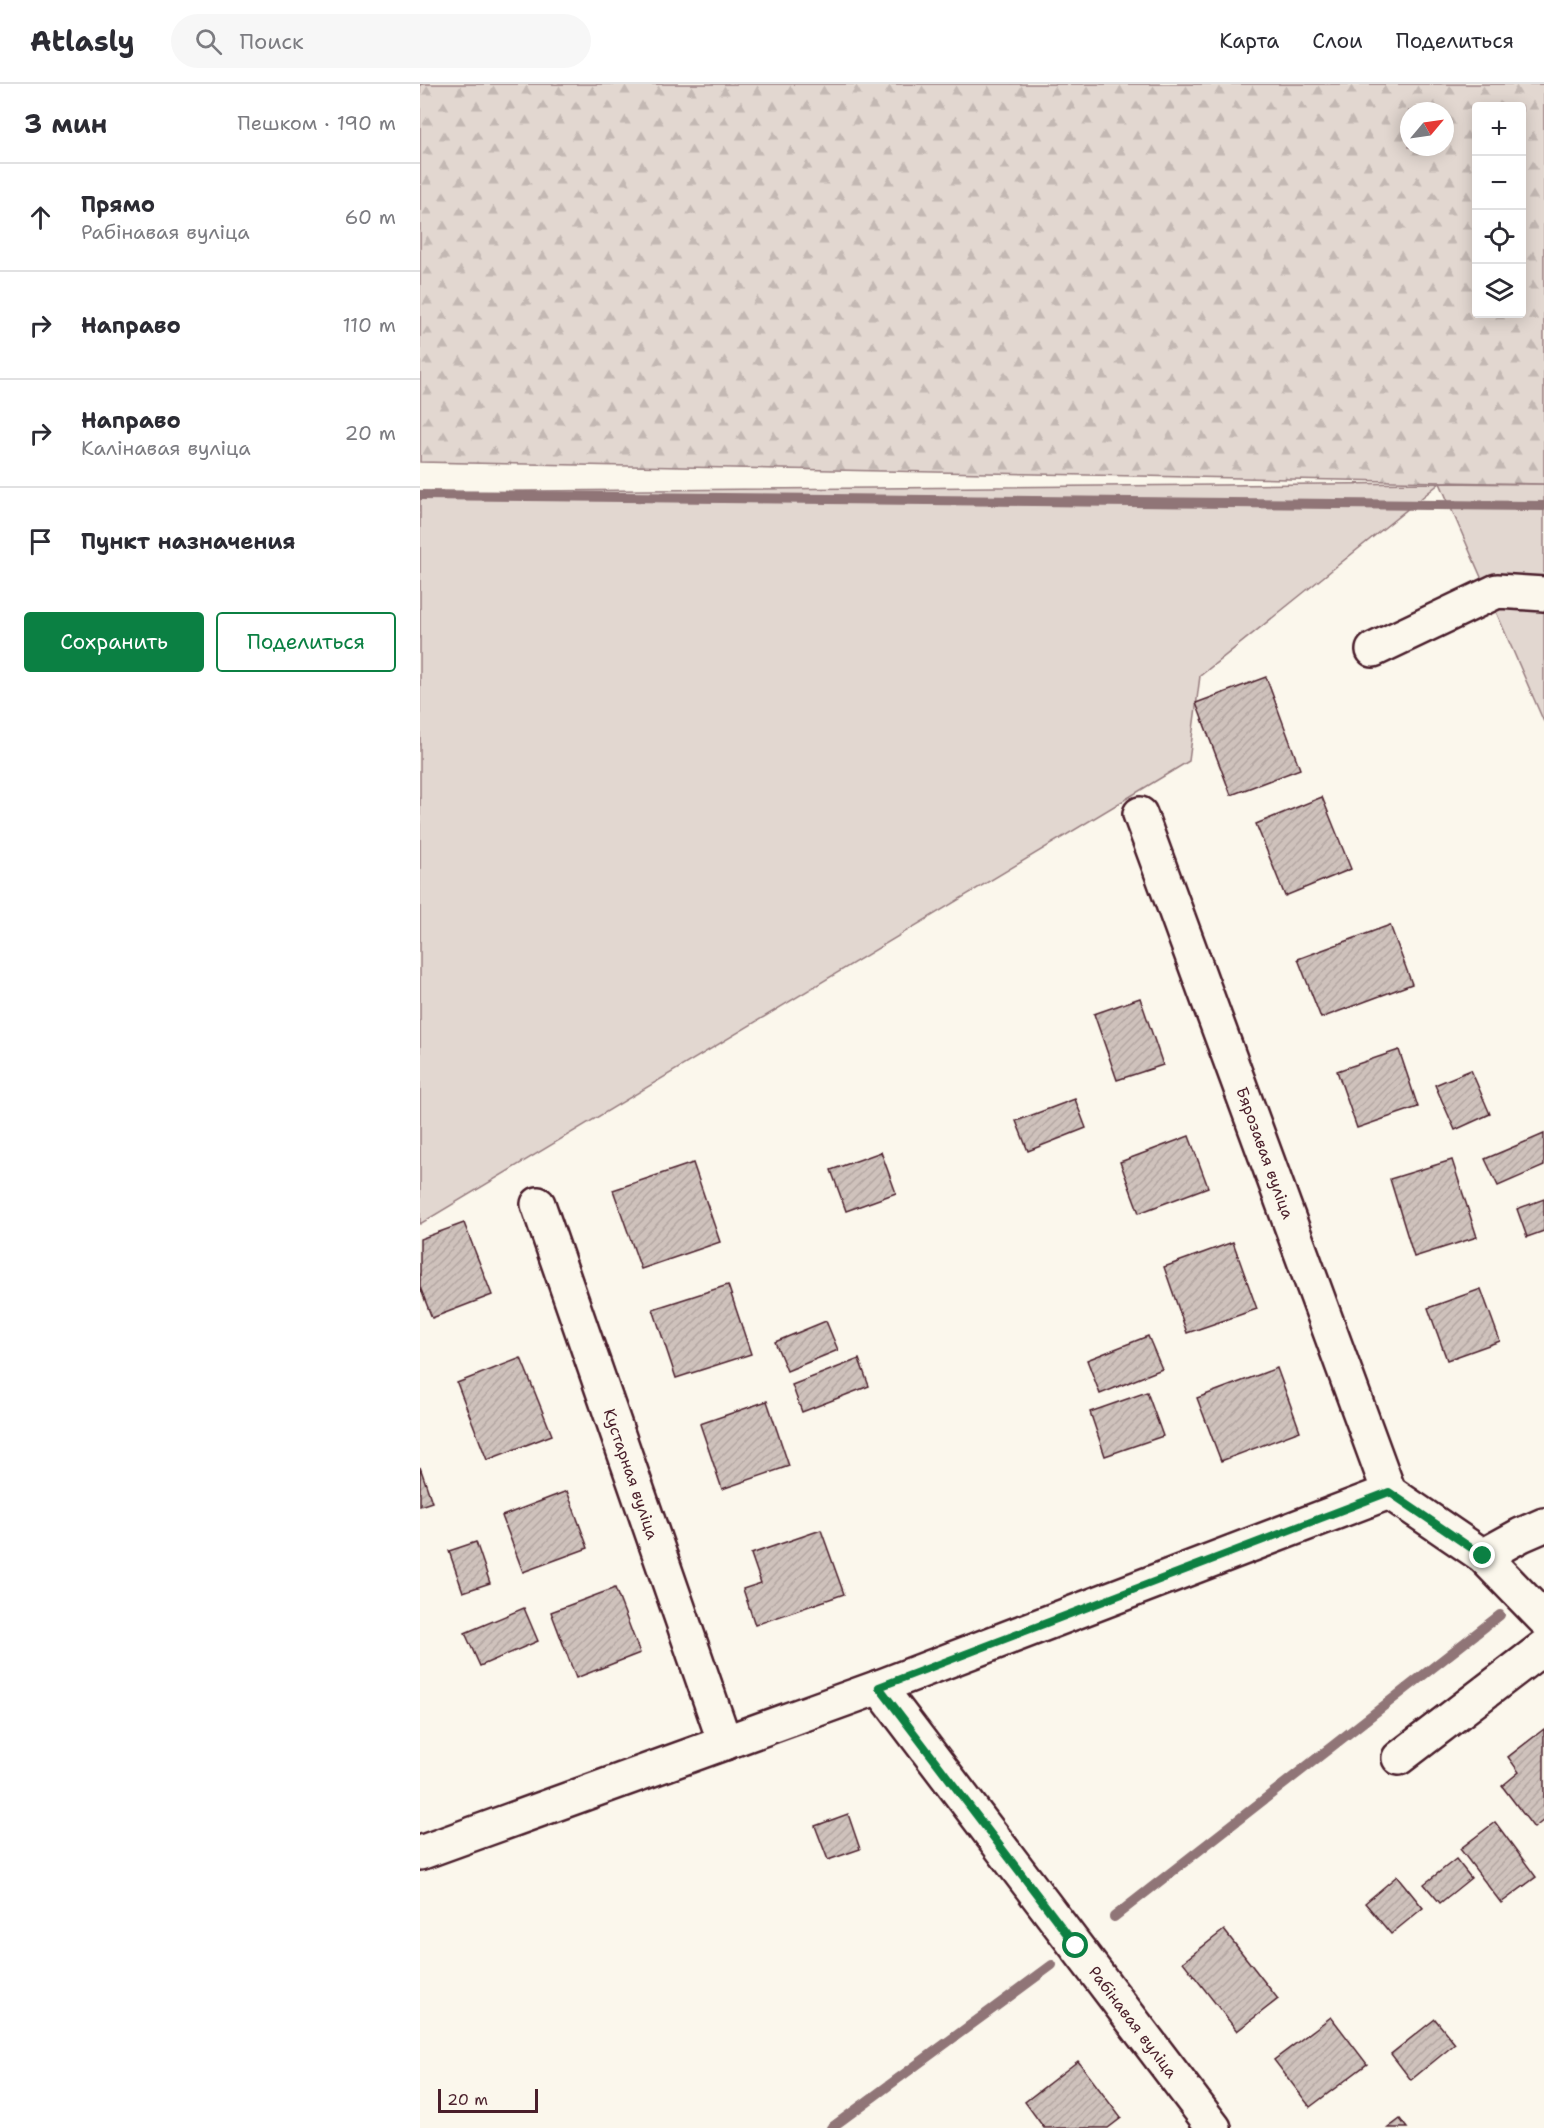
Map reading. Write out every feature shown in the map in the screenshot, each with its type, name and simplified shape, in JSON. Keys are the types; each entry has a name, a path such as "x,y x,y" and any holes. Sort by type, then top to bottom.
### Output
{"street":[{"path":"1374,651 1497,591 1544,594"},
{"name":"Бярозавая вуліца","path":"1140,814 1389,1492"},
{"name":"Кустарная вуліца","path":"538,1204 725,1743"},
{"path":"420,1853 879,1687 1389,1492 1483,1556 1544,1619"},
{"path":"1483,1556 1521,1535 1544,1526"},
{"path":"1399,1758 1544,1647"},
{"name":"Рабінавая вуліца","path":"879,1687 1214,2128"}],"green space":[{"path":"420,84 1544,84 1544,484 420,462"},
{"path":"1440,483 1200,676 1189,761 420,1224 420,492"},
{"path":"1440,483 1544,484 1544,722"}],"building":[{"path":"1266,677 1300,769 1231,795 1196,703"},
{"path":"1322,797 1351,869 1285,896 1256,824"},
{"path":"1390,925 1412,984 1321,1018 1298,959"},
{"path":"1140,998 1163,1065 1117,1080 1094,1014"},
{"path":"1399,1050 1418,1107 1357,1128 1337,1071"},
{"path":"1471,1070 1490,1114 1455,1130 1435,1085"},
{"path":"1075,1099 1086,1128 1028,1151 1016,1121"},
{"path":"1544,1134 1544,1166 1498,1186 1485,1159"},
{"path":"1189,1136 1208,1187 1139,1213 1120,1162"},
{"path":"881,1152 896,1193 846,1211 831,1170"},
{"path":"1452,1160 1477,1237 1414,1257 1390,1179"},
{"path":"693,1163 720,1242 641,1269 613,1190"},
{"path":"1544,1199 1544,1231 1527,1237 1517,1209"},
{"path":"464,1223 492,1295 432,1318 420,1287 420,1239"},
{"path":"1233,1242 1257,1309 1187,1333 1164,1267"},
{"path":"728,1285 751,1354 676,1378 653,1309"},
{"path":"1481,1289 1500,1341 1447,1360 1428,1308"},
{"path":"826,1321 838,1350 787,1371 775,1342"},
{"path":"1148,1336 1162,1369 1100,1394 1087,1360"},
{"path":"521,1358 552,1435 487,1460 457,1383"},
{"path":"859,1359 869,1386 802,1412 792,1385"},
{"path":"1277,1368 1300,1431 1221,1461 1197,1398"},
{"path":"1147,1392 1163,1436 1105,1456 1090,1412"},
{"path":"767,1401 789,1466 722,1489 700,1424"},
{"path":"420,1467 432,1502 420,1506"},
{"path":"567,1491 588,1548 523,1572 502,1516"},
{"path":"821,1530 844,1594 755,1625 743,1589 761,1583 751,1554"},
{"path":"476,1542 490,1583 463,1592 449,1551"},
{"path":"615,1588 640,1653 576,1678 551,1612"},
{"path":"524,1608 538,1641 480,1666 465,1633"},
{"path":"1544,1729 1544,1820 1534,1828 1502,1786 1519,1772 1508,1757"},
{"path":"848,1814 860,1849 828,1860 815,1826"},
{"path":"1495,1822 1536,1877 1501,1903 1460,1849"},
{"path":"1456,1859 1471,1878 1440,1903 1424,1884"},
{"path":"1397,1876 1423,1908 1391,1934 1365,1903"},
{"path":"1224,1930 1278,1999 1237,2031 1183,1962"},
{"path":"1331,2017 1367,2064 1310,2107 1274,2060"},
{"path":"1435,2019 1455,2044 1411,2080 1391,2054"},
{"path":"1078,2061 1121,2118 1108,2128 1044,2128 1025,2102"},
{"path":"1400,2119 1407,2128 1388,2128"}],"waterway":[{"path":"420,495 1544,506"},
{"path":"1114,1917 1500,1615"},
{"path":"831,2128 1052,1965"}],"route":[{"path":"1076,1946 879,1687 1389,1492 1483,1556"}]}
